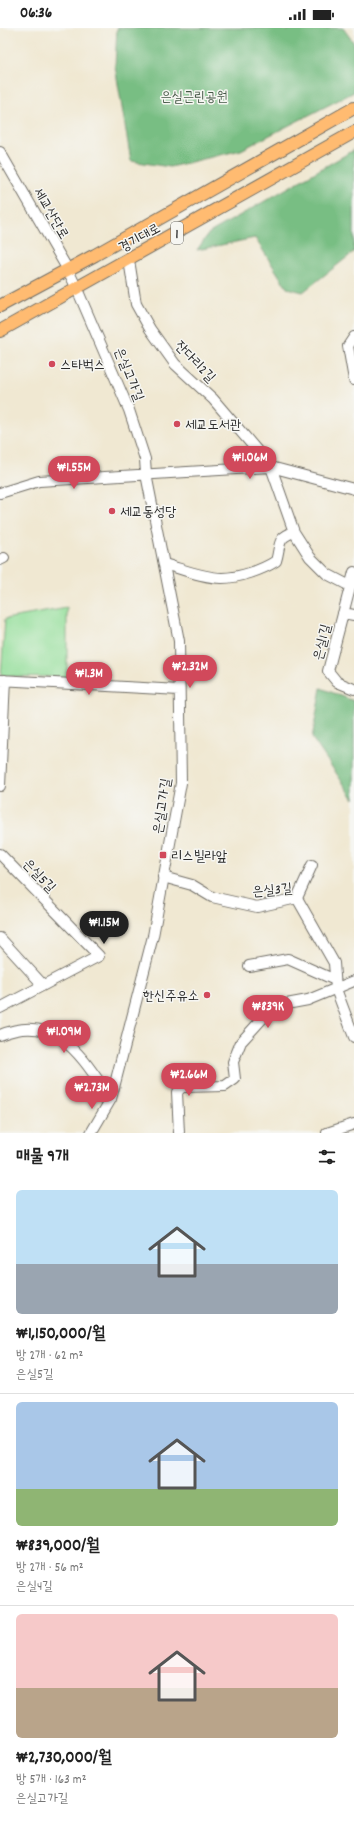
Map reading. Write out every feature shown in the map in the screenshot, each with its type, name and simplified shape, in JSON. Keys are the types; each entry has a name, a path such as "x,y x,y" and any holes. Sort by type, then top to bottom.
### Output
{"main road":[{"name":"경기대로","path":"0,306 68,270 354,108"},
{"name":"경기대로","path":"0,331 129,260 354,132"}],"street":[{"name":"세교산단로","path":"0,152 68,270 77,289"},
{"name":"잔다리2길","path":"129,260 136,304 150,328 175,364 213,399 271,468 294,532 310,557 327,574 350,586"},
{"name":"은실고가길","path":"77,289 129,410 145,459 146,474 179,641 181,783 153,936 111,1099 91,1133"},
{"path":"354,337 348,346 354,380"},
{"path":"0,493 39,481 271,468 354,489"},
{"path":"164,564 222,578 244,574 276,561 280,539 285,535 294,532"},
{"name":"은실1길","path":"354,572 328,671 337,682 354,689"},
{"name":"은실1길","path":"343,613 354,615"},
{"path":"0,786 2,680 179,690"},
{"name":"은실5길","path":"0,854 99,956 0,1008"},
{"path":"297,898 312,865"},
{"name":"은실3길","path":"164,877 192,885 212,897 257,906 297,898 334,963 336,985 354,1037"},
{"path":"0,938 43,985"},
{"path":"249,966 288,959 336,985"},
{"path":"179,1133 177,1092 182,1087 225,1086 235,1079 233,1062 241,1042 262,1019 281,1005 308,1000 336,985 354,982"},
{"path":"0,1035 19,1029 40,1030 68,1042 84,1059 111,1099"},
{"path":"328,1133 354,1124"}],"green space":[{"name":"은실근린공원","path":"117,28 283,28 286,31 292,28 343,28 354,43 354,92 241,150 170,167 131,161 115,66"},
{"path":"354,150 354,252 303,292 287,288 255,238 197,250 209,233"},
{"path":"67,608 67,677 1,676 5,619"},
{"path":"321,688 354,701 354,799 312,738"}],"place":[{"name":"스타벅스","path":"52,364"},
{"name":"세교도서관","path":"177,424"},
{"name":"세교동성당","path":"112,511"},
{"name":"리스빌라앞","path":"163,855"},
{"name":"한신주유소","path":"207,995"}]}
